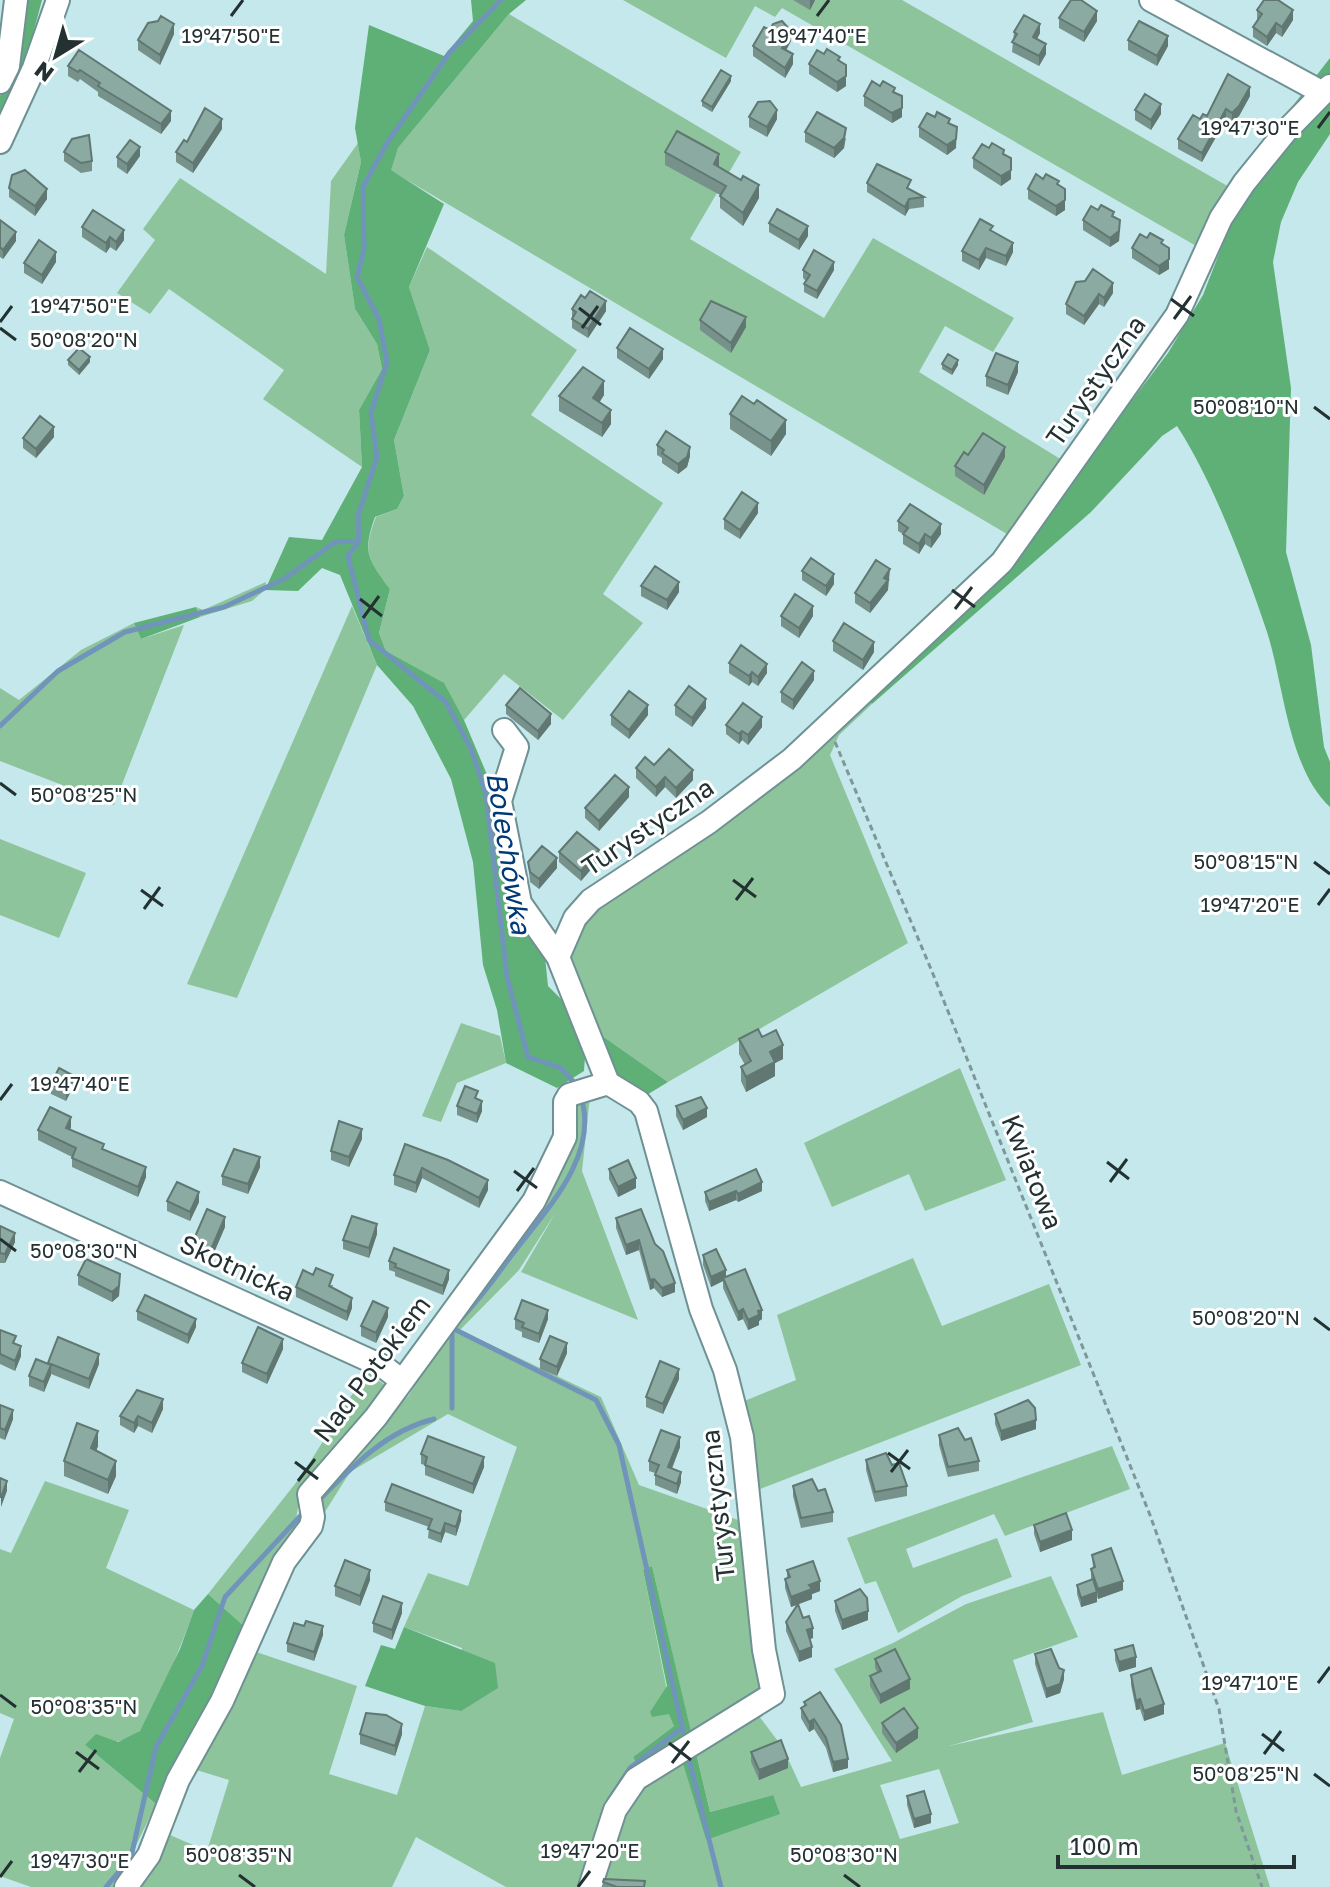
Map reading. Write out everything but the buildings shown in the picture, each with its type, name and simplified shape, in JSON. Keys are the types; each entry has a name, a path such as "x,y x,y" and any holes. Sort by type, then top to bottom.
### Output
{"street":[{"path":"0,82 8,66 16,0"},
{"path":"0,142 34,68 58,0"},
{"path":"1151,0 1326,90"},
{"name":"Turystyczna","path":"558,957 575,918 591,900 709,822 792,759 1002,562 1177,315 1221,218 1244,183 1286,131 1326,90"},
{"path":"504,730 517,747 500,801 520,903 558,957 591,1088"},
{"name":"Turystyczna","path":"590,1887 615,1810 636,1779 773,1694 756,1592 742,1437 725,1370 701,1309 646,1111 639,1102 591,1088"},
{"name":"Nad Potokiem","path":"126,1887 149,1855 178,1780 222,1701 284,1562 311,1526 313,1517 309,1494 402,1381 534,1201 558,1157 565,1137 565,1102 591,1088"},
{"name":"Skotnicka","path":"0,1192 384,1367 402,1381"}],"path":[{"name":"Kwiatowa","path":"827,725 1007,1156 1195,1637 1224,1732 1236,1811 1262,1887"}],"green space":[{"path":"25,0 42,0 15,101 0,129 0,96 14,66"},
{"path":"471,0 526,0 509,14 398,148 391,170 444,204 409,287 430,350 394,440 404,496 397,509 375,517 368,548 372,563 390,589 379,633 386,651 444,683 464,720 496,796 503,881 517,923 545,957 548,986 564,1002 585,1056 584,1071 557,1088 506,1063 497,1010 483,965 473,862 451,779 413,706 377,665 340,575 322,568 298,591 265,590 289,537 322,540 362,467 359,410 382,369 377,344 355,309 344,235 361,162 355,128 369,25 444,56 473,21"},
{"path":"623,0 902,0 1231,188 1198,247 782,8 775,17 755,6 726,58"},
{"path":"509,14 741,152 690,239 824,318 873,238 1014,318 993,352 945,326 919,372 1062,460 1007,534 390,170 398,148"},
{"path":"1330,58 1330,134 1298,182 1281,222 1273,262 1291,388 1286,552 1311,645 1324,747 1330,762 1330,807 1305,771 1296,748 1267,632 1228,526 1177,426 1162,436 1091,512 872,704 866,700 1013,557 1168,353 1203,295 1260,148"},
{"path":"358,143 361,162 344,235 355,309 377,344 382,369 359,410 362,467 263,399 284,370 169,289 150,314 117,293 155,240 143,229 180,178 326,274 331,181"},
{"path":"427,247 577,350 531,415 663,503 603,594 643,623 563,720 504,674 464,720 443,683 386,651 379,633 390,589 372,563 369,539 376,517 397,509 404,496 394,440 430,350 409,287"},
{"path":"266,582 265,590 252,601 200,617 196,607 203,610"},
{"path":"352,606 377,665 237,998 187,984"},
{"path":"196,607 200,617 141,639 134,623"},
{"path":"134,623 141,639 184,625 114,805 0,761 0,688 19,700 81,650"},
{"path":"866,700 872,704 839,735 830,755 908,943 668,1082 601,1035 570,963 571,936 589,910"},
{"path":"0,839 86,873 59,938 0,915"},
{"path":"461,1023 500,1036 506,1063 457,1083 441,1122 422,1116"},
{"path":"601,1035 668,1082 645,1096 620,1083"},
{"path":"960,1068 1006,1180 925,1211 909,1174 832,1207 804,1143"},
{"path":"590,1096 582,1171 638,1320 521,1272 556,1212 519,1270 460,1330 601,1397 639,1485 738,1520 764,1673 760,1692 692,1737 652,1566 643,1570 674,1726 633,1757 639,1769 582,1887 506,1887 416,1837 392,1887 135,1887 163,1832 207,1851 229,1780 190,1768 247,1649 357,1686 329,1774 397,1795 425,1706 461,1711 462,1648 404,1627 428,1573 468,1586 517,1447 448,1414 350,1472 318,1523 317,1495 409,1395 445,1335 497,1263 570,1102"},
{"path":"913,1258 942,1326 1049,1284 1081,1365 750,1493 742,1402 796,1380 777,1315"},
{"path":"366,1372 388,1387 300,1493 293,1541 245,1627 208,1594 302,1475"},
{"path":"1112,1446 1130,1489 1005,1536 994,1514 906,1549 913,1568 997,1538 1012,1577 962,1596 898,1633 876,1581 865,1584 847,1538"},
{"path":"45,1481 129,1510 106,1568 194,1610 161,1692 140,1731 121,1741 85,1745 156,1804 116,1887 31,1887 0,1876 0,1758 14,1719 0,1713 0,1549 11,1553"},
{"path":"652,1566 710,1812 773,1795 780,1814 706,1840 678,1747 639,1769 633,1757 674,1726 669,1714 652,1717 650,1712 667,1686 643,1570"},
{"path":"1051,1576 1078,1637 1013,1660 1033,1722 949,1746 1103,1712 1122,1775 1225,1743 1270,1887 597,1887 634,1790 681,1756 706,1840 773,1795 710,1812 695,1748 759,1716 783,1748 801,1787 892,1761 834,1669 893,1643 966,1604","holes":["939,1769 959,1823 900,1839 880,1785"]},
{"path":"208,1594 245,1627 204,1725 156,1804 85,1745 96,1734 118,1742 140,1731 180,1649 194,1610"},
{"path":"404,1627 495,1663 498,1688 461,1711 425,1706 365,1686 381,1645 395,1649"}],"waterway":[{"name":"Bolechówka","path":"501,0 450,52 387,143 363,187 364,249 357,277 379,319 387,362 371,413 377,457 358,516 359,541 348,556 369,640 446,702 471,749 486,794 507,977 528,1057 561,1068 578,1087"},
{"path":"0,726 58,671 125,632 224,607 284,579 335,542 359,541"},
{"name":"Bolechówka","path":"452,1408 452,1328 490,1284 566,1182 583,1141 585,1119 581,1097"},
{"path":"452,1328 596,1400 619,1445 685,1740"},
{"name":"Bolechówka","path":"317,1502 384,1442 434,1419"},
{"name":"Bolechówka","path":"106,1887 131,1857 156,1747 202,1666 225,1597 305,1511"},
{"path":"609,1800 630,1768 682,1728"},
{"path":"688,1756 721,1887"}]}
